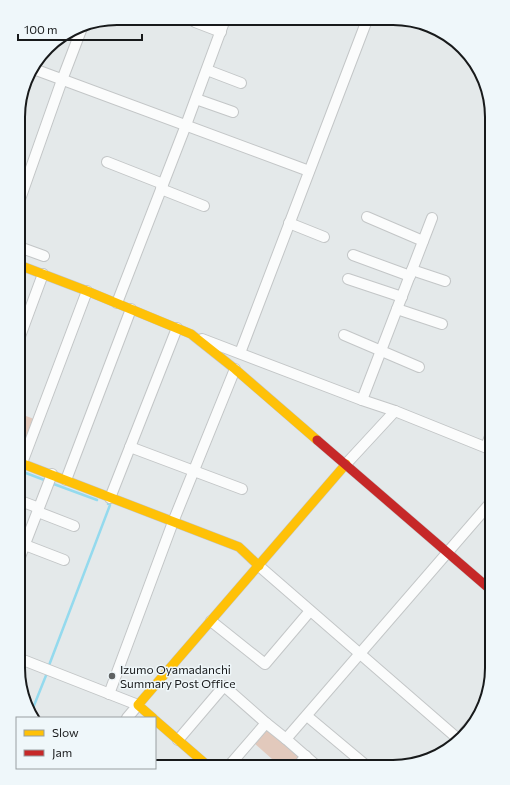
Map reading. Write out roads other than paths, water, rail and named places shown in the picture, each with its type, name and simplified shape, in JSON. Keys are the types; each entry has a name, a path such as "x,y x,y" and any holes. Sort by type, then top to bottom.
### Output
{"street":[{"path":"203,25 221,32"},
{"path":"116,303 186,125 223,25"},
{"path":"240,353 366,25"},
{"path":"25,185 80,33"},
{"path":"207,70 241,83"},
{"path":"38,71 309,171"},
{"path":"196,99 233,112"},
{"path":"107,162 204,206"},
{"path":"367,217 423,241"},
{"path":"362,400 432,218"},
{"path":"289,223 324,237"},
{"path":"25,249 44,256"},
{"path":"354,255 411,273 445,281"},
{"path":"25,267 191,334 362,400 395,411 485,447"},
{"path":"25,321 43,274"},
{"path":"348,279 402,297"},
{"path":"25,449 87,291"},
{"path":"66,480 131,309"},
{"path":"397,309 442,324"},
{"path":"110,498 177,328"},
{"path":"191,334 235,369 485,585"},
{"path":"344,335 419,367"},
{"path":"109,694 194,470 235,369"},
{"path":"128,717 346,464 395,411"},
{"path":"130,447 242,489"},
{"path":"25,464 239,547 310,611 455,736"},
{"path":"52,474 25,545 64,560"},
{"path":"25,504 74,526"},
{"path":"286,739 485,508"},
{"path":"211,621 265,664 310,611"},
{"path":"25,661 138,705 152,717"},
{"path":"178,740 224,686 310,760"},
{"path":"307,716 360,760"},
{"path":"156,721 201,760"},
{"path":"233,760 266,723"},
{"path":"303,760 306,756"}],"waterway":[{"path":"25,473 47,481"},
{"path":"51,483 97,500"},
{"path":"48,668 110,505 108,504"},
{"path":"34,707 47,673"}],"place":[{"name":"Izumo Oyamadanchi Summary Post Office","path":"112,676"}]}
